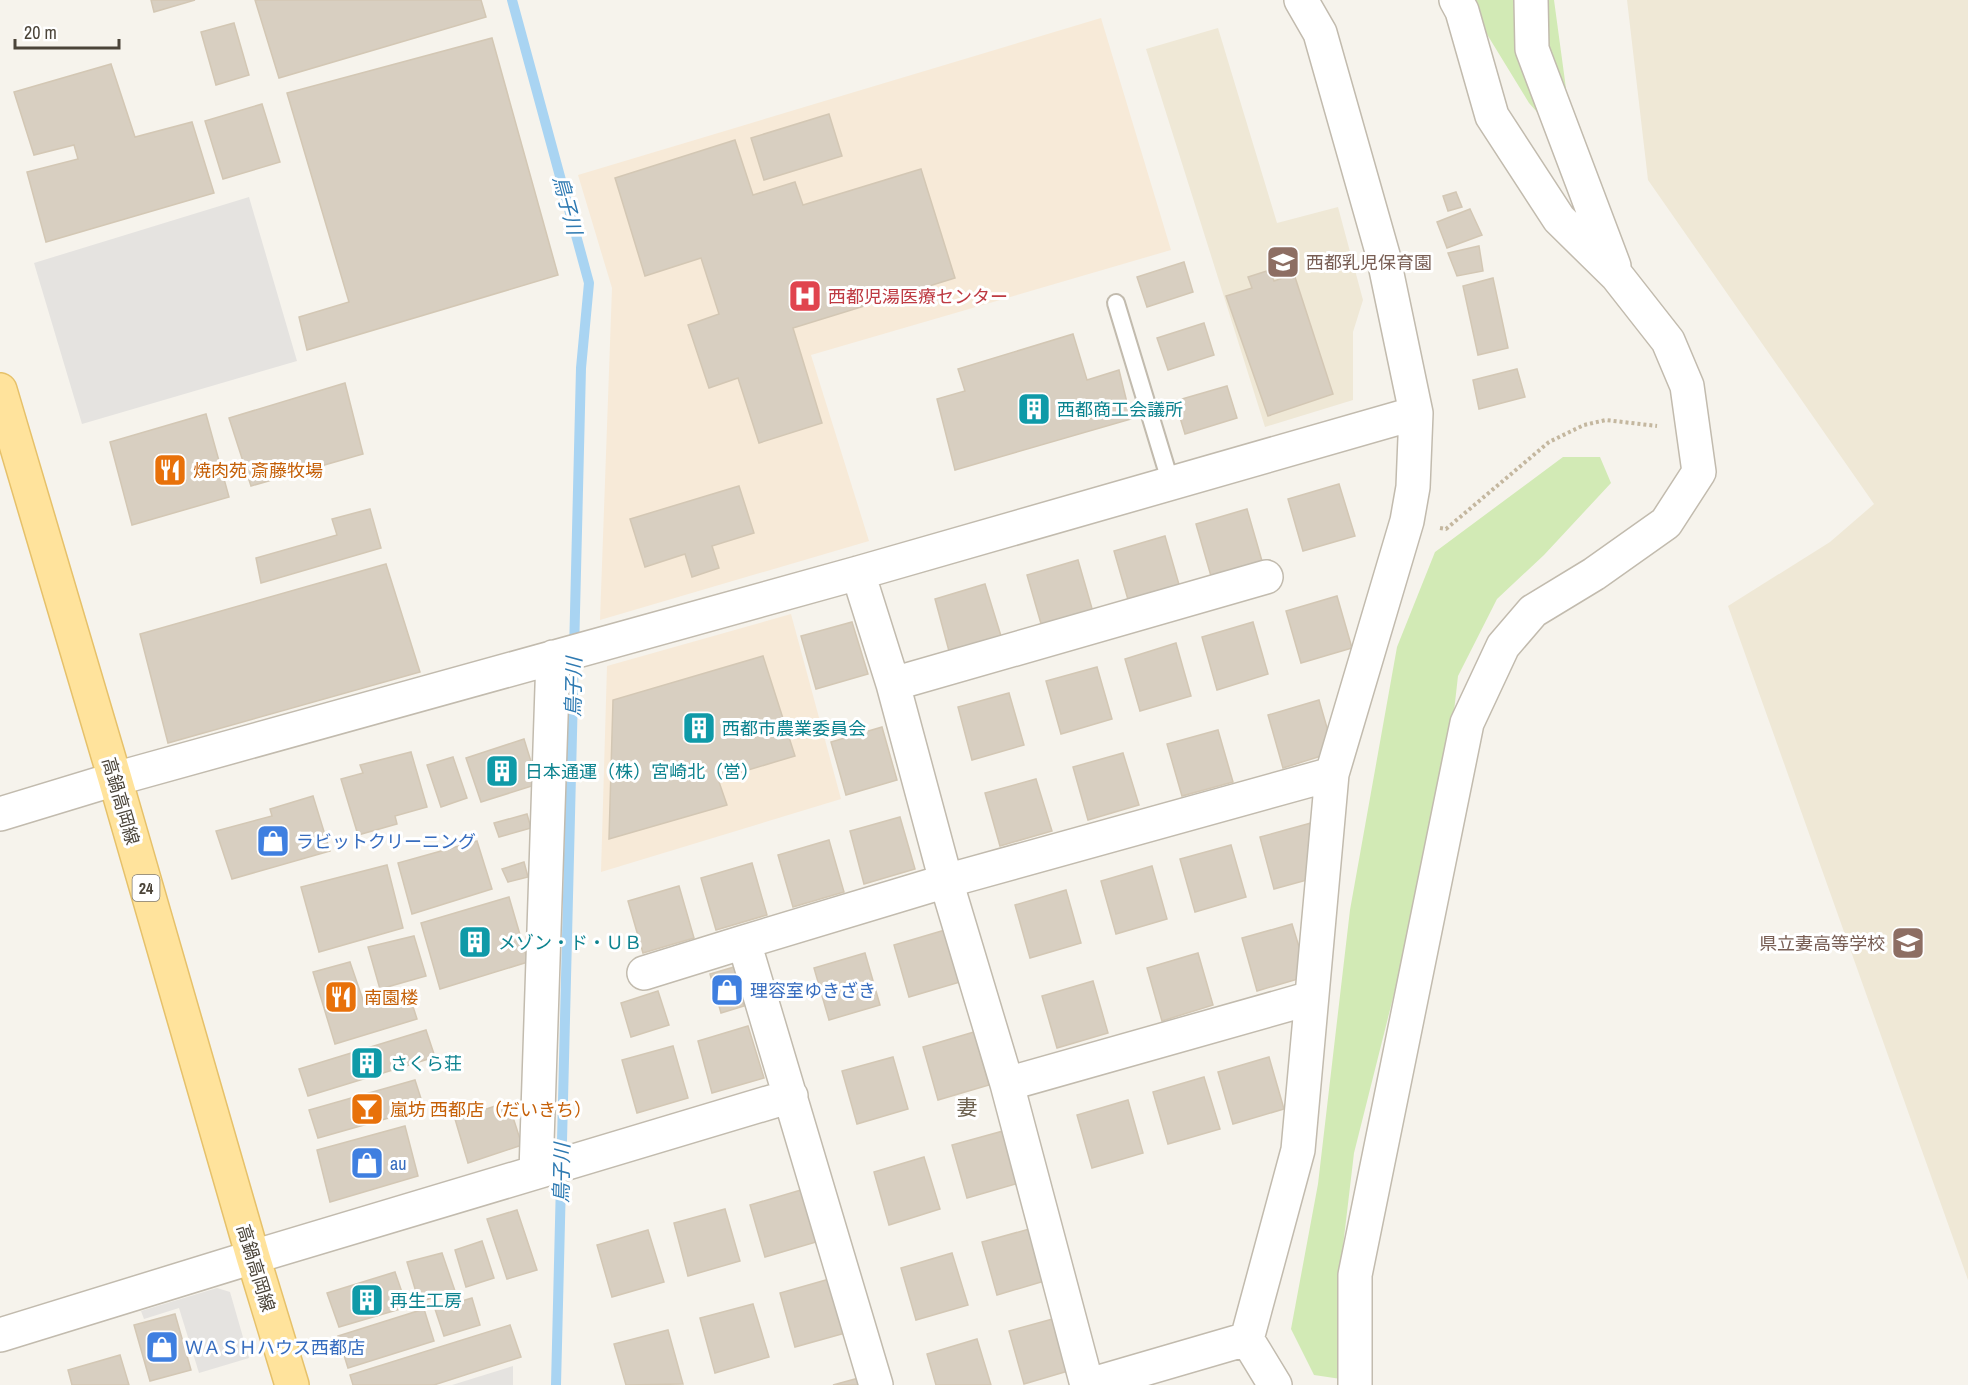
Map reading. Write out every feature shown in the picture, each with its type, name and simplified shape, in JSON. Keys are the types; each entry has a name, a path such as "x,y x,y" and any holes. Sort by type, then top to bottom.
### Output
{"main road":[{"name":"高鍋高岡線","path":"0,390 292,1385"}],"street":[{"path":"1275,1385 1247,1339 1298,1150 1332,774 1407,521 1413,487 1416,413 1383,255 1320,33 1301,0"},
{"path":"1355,1385 1355,1275 1467,723 1503,646 1533,611 1594,574 1666,523 1699,472 1687,386 1668,341 1617,276 1559,219 1492,116 1462,11 1455,0"},
{"path":"1531,0 1532,50 1617,276"},
{"path":"0,814 115,779 858,573 1416,413"},
{"path":"858,573 893,684 946,881 1007,1084 1088,1385 1247,1339"},
{"path":"893,684 1266,577"},
{"path":"536,1172 553,657"},
{"path":"644,973 946,881 1332,774"},
{"path":"744,942 876,1385"},
{"path":"1007,1084 1311,998"},
{"path":"0,1335 791,1096"}],"lane":[{"path":"1116,303 1171,484"}],"path":[{"path":"1407,521 1446,529 1549,442 1584,425 1606,420 1693,429"}],"shaded area":[{"name":"県立妻高等学校","path":"1627,0 1968,0 1968,1280 1728,606 1830,542 1874,504 1648,180"},
{"path":"1101,18 1171,250 811,355 869,541 600,620 612,288 578,175"},
{"name":"西都乳児保育園","path":"1218,28 1277,223 1338,207 1363,300 1353,332 1353,400 1265,427 1146,49"},
{"path":"249,197 297,361 82,424 34,263"},
{"path":"791,614 841,799 601,872 607,666"},
{"path":"217,1288 230,1292 249,1358 199,1373 179,1308 144,1319 141,1311"},
{"path":"513,1366 513,1385 452,1385"}],"green space":[{"path":"1466,0 1554,0 1575,155 1529,103"},
{"path":"1563,457 1600,457 1611,483 1544,555 1497,599 1458,676 1445,791 1354,1153 1337,1297 1341,1379 1314,1375 1291,1329 1318,1184 1350,910 1397,647 1435,552"}],"building":[{"path":"151,0 195,0 154,12"},
{"path":"255,0 481,0 486,17 279,78"},
{"path":"234,23 249,75 216,85 201,32"},
{"path":"492,38 558,275 307,350 299,317 349,302 287,93"},
{"path":"111,64 135,137 192,122 214,193 46,242 27,172 78,159 74,145 34,155 14,92"},
{"path":"262,104 280,162 223,179 205,121"},
{"path":"829,114 842,156 764,180 751,138"},
{"name":"西都児湯医療センター","path":"735,140 753,195 795,182 803,205 921,169 955,278 793,328 822,423 759,443 738,378 709,388 688,325 719,314 701,258 645,276 615,178"},
{"path":"1456,192 1462,207 1448,211 1443,196"},
{"path":"1470,209 1482,235 1447,248 1437,222"},
{"path":"1479,246 1483,271 1457,276 1448,253"},
{"path":"1184,262 1193,292 1147,307 1137,277"},
{"path":"1270,270 1274,281 1294,274 1333,394 1268,416 1226,296 1252,288 1248,277"},
{"path":"1493,278 1508,348 1478,355 1463,286"},
{"path":"1204,323 1214,355 1168,370 1157,338"},
{"name":"西都商工会議所","path":"1073,334 1087,380 1119,370 1131,419 955,470 937,399 965,391 958,369"},
{"path":"1517,369 1525,397 1479,409 1473,380"},
{"path":"345,383 363,454 251,486 229,418"},
{"path":"1227,386 1237,418 1185,434 1175,401"},
{"name":"焼肉苑 斎藤牧場","path":"206,414 229,497 132,525 110,442"},
{"path":"1339,484 1355,536 1303,551 1288,499"},
{"path":"739,486 754,533 712,546 719,568 692,577 685,554 645,567 630,519"},
{"path":"370,509 381,548 261,583 256,558 337,535 332,519"},
{"path":"1247,509 1262,561 1211,576 1196,524"},
{"path":"1165,536 1180,588 1129,603 1114,551"},
{"path":"1078,560 1093,612 1042,627 1027,575"},
{"path":"386,564 420,672 168,743 140,634"},
{"path":"985,584 1001,636 949,651 935,599"},
{"path":"1337,596 1352,648 1301,663 1286,611"},
{"path":"852,622 868,674 816,689 801,636"},
{"path":"1253,622 1268,674 1217,690 1202,637"},
{"path":"1176,643 1191,696 1140,711 1125,659"},
{"name":"西都市農業委員会","path":"763,656 795,756 718,779 727,805 609,839 613,700"},
{"path":"1097,667 1112,719 1061,734 1046,681"},
{"path":"1009,693 1024,745 972,760 958,707"},
{"path":"1319,700 1334,752 1283,768 1268,715"},
{"path":"882,727 897,780 846,795 831,742"},
{"path":"1218,730 1233,782 1182,796 1167,744"},
{"name":"日本通運（株）宮崎北（営）","path":"524,739 538,784 481,802 466,758"},
{"path":"411,752 427,807 395,816 397,824 358,835 341,779 363,773 360,765"},
{"path":"1123,753 1139,805 1088,820 1073,767"},
{"path":"453,757 467,798 441,807 427,765"},
{"path":"1036,779 1052,831 1000,846 985,793"},
{"name":"ラビットクリーニング","path":"313,796 330,851 232,879 216,831 272,816 270,809"},
{"path":"527,814 531,828 499,837 494,823"},
{"path":"900,817 915,869 864,884 850,831"},
{"path":"1311,823 1325,875 1274,889 1260,837"},
{"path":"829,840 844,892 793,907 778,855"},
{"path":"477,841 492,889 412,914 398,863"},
{"path":"1231,845 1246,897 1195,912 1180,859"},
{"path":"524,862 528,877 508,882 502,869"},
{"path":"752,863 767,915 716,930 701,878"},
{"path":"387,865 403,928 319,952 301,887"},
{"path":"1152,866 1167,919 1116,934 1101,881"},
{"path":"679,886 694,938 643,953 628,901"},
{"path":"1066,890 1081,943 1030,958 1015,905"},
{"name":"メゾン・ド・ＵＢ","path":"509,897 528,962 440,989 421,923"},
{"path":"1292,924 1308,976 1257,991 1242,938"},
{"path":"945,930 960,982 909,997 894,945"},
{"path":"414,936 426,976 380,989 368,947"},
{"path":"865,953 880,1005 829,1020 814,968"},
{"path":"1198,953 1213,1005 1162,1021 1147,968"},
{"name":"南園楼","path":"350,962 364,1003 408,991 417,1019 335,1044 313,972"},
{"name":"理容室ゆきざき","path":"734,967 744,1006 721,1013 710,974"},
{"path":"1093,981 1108,1033 1057,1048 1042,996"},
{"path":"658,991 669,1025 631,1037 621,1003"},
{"path":"748,1026 764,1078 712,1093 698,1041"},
{"name":"さくら荘","path":"426,1030 435,1057 308,1096 299,1069"},
{"path":"974,1032 989,1085 938,1100 923,1047"},
{"path":"673,1046 688,1098 637,1113 622,1060"},
{"path":"893,1057 908,1109 857,1124 842,1071"},
{"path":"1269,1057 1284,1109 1233,1124 1218,1072"},
{"path":"1204,1077 1220,1129 1168,1144 1153,1092"},
{"name":"嵐坊 西都店（だいきち）","path":"415,1080 424,1108 318,1138 309,1110"},
{"path":"1128,1100 1143,1153 1092,1168 1077,1115"},
{"path":"508,1102 522,1145 468,1163 455,1119"},
{"name":"au","path":"405,1126 418,1176 330,1202 317,1150"},
{"path":"1003,1131 1019,1183 967,1198 952,1145"},
{"path":"924,1157 940,1209 889,1225 874,1172"},
{"path":"801,1190 816,1242 765,1257 750,1205"},
{"path":"725,1209 740,1261 688,1276 674,1223"},
{"path":"517,1210 537,1270 507,1279 487,1219"},
{"path":"1033,1228 1048,1280 997,1295 982,1242"},
{"path":"648,1230 664,1282 612,1297 597,1245"},
{"path":"482,1241 494,1278 466,1287 455,1250"},
{"path":"442,1253 455,1291 419,1302 407,1262"},
{"path":"952,1253 968,1305 916,1320 901,1268"},
{"name":"再生工房","path":"395,1272 407,1307 339,1327 327,1293"},
{"path":"833,1278 849,1332 795,1347 780,1293"},
{"path":"472,1298 480,1325 444,1336 435,1309"},
{"path":"753,1304 769,1357 715,1373 700,1318"},
{"path":"424,1309 434,1341 348,1368 338,1336"},
{"name":"ＷＡＳＨハウス西都店","path":"175,1314 191,1370 150,1381 134,1325"},
{"path":"1060,1317 1075,1369 1024,1384 1009,1331"},
{"path":"510,1325 521,1357 434,1385 353,1385 350,1375"},
{"path":"668,1330 683,1384 626,1385 614,1344"},
{"path":"977,1339 991,1385 936,1385 927,1354"},
{"path":"120,1355 129,1385 72,1385 68,1370"},
{"path":"866,1376 868,1385 833,1385"}],"waterway":[{"name":"鳥子川","path":"512,0 589,283 581,368 556,1385"}],"place":[{"name":"西都乳児保育園","path":"1283,262"},
{"name":"西都児湯医療センター","path":"805,296"},
{"name":"西都商工会議所","path":"1034,409"},
{"name":"焼肉苑 斎藤牧場","path":"170,470"},
{"name":"西都市農業委員会","path":"699,728"},
{"name":"日本通運（株）宮崎北（営）","path":"502,771"},
{"name":"ラビットクリーニング","path":"273,841"},
{"name":"メゾン・ド・ＵＢ","path":"475,942"},
{"name":"県立妻高等学校","path":"1908,943"},
{"name":"理容室ゆきざき","path":"727,990"},
{"name":"南園楼","path":"341,997"},
{"name":"さくら荘","path":"367,1063"},
{"name":"嵐坊 西都店（だいきち）","path":"367,1109"},
{"name":"au","path":"367,1163"},
{"name":"再生工房","path":"367,1300"},
{"name":"ＷＡＳＨハウス西都店","path":"162,1347"}],"district":[{"name":"妻","path":"967,1107"}]}
